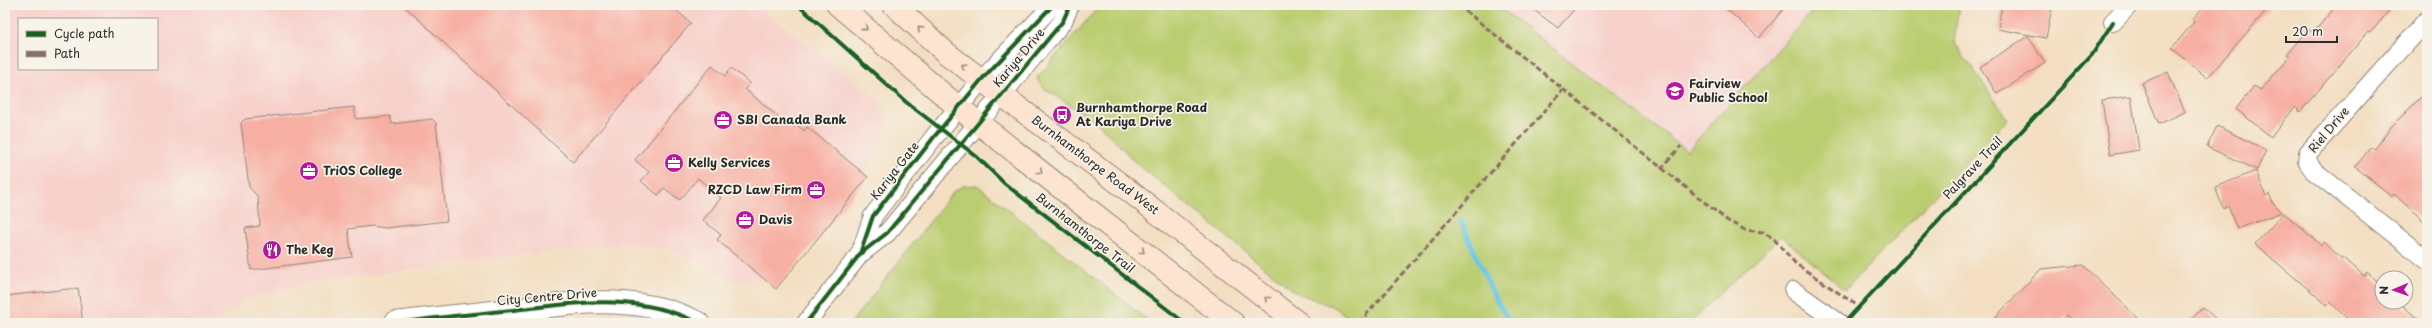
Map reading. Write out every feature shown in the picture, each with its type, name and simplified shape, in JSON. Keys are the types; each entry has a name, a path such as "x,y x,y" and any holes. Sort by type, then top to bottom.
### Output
{"main road":[{"path":"838,5 958,107 1233,323"},
{"name":"Burnhamthorpe Road West","path":"894,5 946,53 1132,193 1298,323"}],"street":[{"name":"Kariya Drive","path":"958,107 982,79 1052,5"},
{"name":"Kariya Drive","path":"978,122 1063,21 1070,5"},
{"path":"2113,22 2129,5"},
{"name":"Riel Drive","path":"2427,20 2308,153 2307,161 2314,171 2427,260"},
{"name":"Kariya Gate","path":"860,254 873,216 958,107"},
{"name":"Kariya Gate","path":"806,323 860,254 887,233 978,122"},
{"path":"1794,291 1839,323"},
{"name":"City Centre Drive","path":"395,323 576,302 613,301 654,307 698,323"}],"shaded area":[{"path":"5,5 758,5 881,102 886,116 882,140 868,168 784,274 732,282 697,260 667,248 628,245 528,254 304,283 254,298 209,323 5,323"},
{"name":"Fairview Public School","path":"1496,5 1818,5 1687,151"}],"green space":[{"path":"1100,5 1496,5 1687,151 1818,5 1959,5 1954,42 2008,119 1845,290 1781,236 1689,323 1355,323 1336,308 1295,292 1135,162 1099,124 1042,87 1037,78"},
{"path":"977,185 1150,322 851,323 954,191 963,186"}],"building":[{"path":"403,5 670,5 691,23 573,162"},
{"path":"1527,5 1578,5 1558,28"},
{"path":"1722,5 1787,5 1759,38"},
{"path":"2002,5 2034,5 2052,8 2046,38 1998,29"},
{"path":"2205,5 2271,5 2207,78 2172,48 2194,22 2192,20"},
{"path":"2337,5 2394,5 2371,32 2369,31 2300,112 2295,107 2271,137 2236,109 2254,86 2261,90 2290,56 2287,54 2308,29 2313,33"},
{"path":"2028,36 2045,63 1997,94 1980,67"},
{"path":"712,65 725,76 731,68 750,83 745,89 787,124 791,120 804,131 807,127 868,177 776,289 717,240 721,235 703,220 721,198 698,178 680,200 664,188 658,195 641,181 649,172 635,160"},
{"path":"2168,72 2185,112 2159,124 2142,83"},
{"path":"2427,91 2427,224 2394,194 2392,196 2355,167 2371,147 2374,150 2392,126"},
{"path":"2131,96 2139,150 2110,155 2102,100"},
{"path":"354,107 356,119 390,116 392,124 432,119 436,123 447,221 385,228 372,226 348,229 352,257 251,270 245,228 260,226 258,197 249,187 241,123 245,119"},
{"path":"2217,126 2266,150 2257,170 2207,147"},
{"path":"2256,171 2266,196 2269,194 2273,203 2282,212 2237,229 2228,206 2223,208 2215,187"},
{"path":"2284,213 2321,245 2324,242 2342,259 2343,257 2364,276 2367,272 2374,279 2374,310 2408,310 2422,323 2352,323 2330,302 2327,305 2255,244"},
{"path":"2083,265 2143,323 2074,323 2066,315 2059,323 1990,323 2041,269"},
{"path":"78,288 83,323 5,323 5,296"},
{"path":"2203,307 2220,323 2188,323"}],"waterway":[{"path":"1461,221 1493,294 1510,323"}],"marked path":[{"path":"1458,5 1728,221 1745,230 1763,232 1774,239 1796,264 1858,306"},
{"path":"1359,323 1563,90"},
{"path":"1661,169 1681,146"}],"cycle path":[{"name":"Burnhamthorpe Trail","path":"798,5 906,102 976,156 1005,184 1185,323"},
{"path":"860,254 873,216 934,137 982,79 1053,5"},
{"path":"806,323 860,254 887,233 1063,21 1070,5"},
{"name":"Palgrave Trail","path":"1844,323 2092,55 2113,22"},
{"path":"395,323 560,305 607,302 630,303 653,307 676,313 698,323"}],"place":[{"name":"Fairview Public School","path":"1675,91"},
{"name":"Burnhamthorpe Road At Kariya Drive","path":"1062,115"},
{"name":"SBI Canada Bank","path":"723,120"},
{"name":"Kelly Services","path":"674,163"},
{"name":"TriOS College","path":"309,171"},
{"name":"RZCD Law Firm","path":"816,190"},
{"name":"Davis","path":"745,220"},
{"name":"The Keg","path":"272,250"}]}
